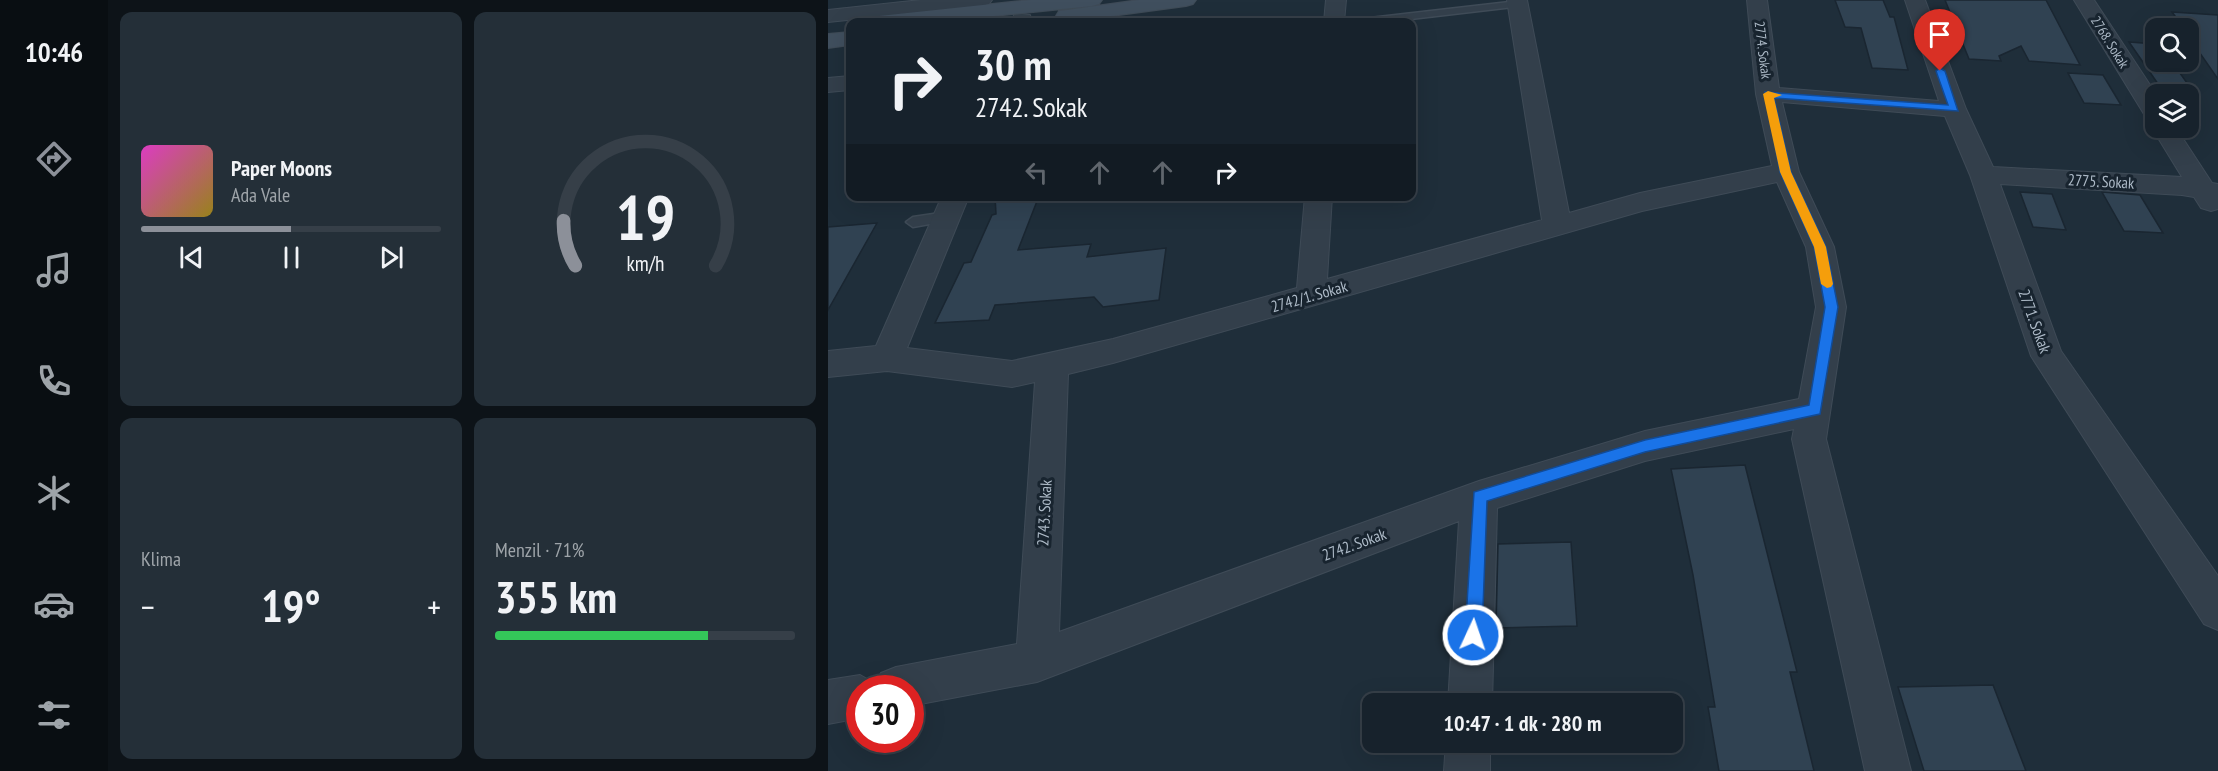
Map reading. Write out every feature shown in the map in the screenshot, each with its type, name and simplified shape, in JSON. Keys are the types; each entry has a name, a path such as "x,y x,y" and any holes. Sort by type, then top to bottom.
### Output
{"main road":[{"path":"1040,13 1092,0"},
{"path":"951,18 1040,13 1186,0"},
{"path":"828,28 846,26"},
{"path":"828,41 846,39"}],"street":[{"path":"828,16 982,0"},
{"path":"1334,18 1336,0"},
{"name":"2774. Sokak","path":"1757,0 1768,94 1954,108"},
{"name":"2771. Sokak","path":"1914,0 1954,108 1983,175 2047,356 2218,610"},
{"name":"2768. Sokak","path":"2084,0 2145,97"},
{"path":"1517,2 1557,225"},
{"path":"828,86 846,84"},
{"path":"1768,94 1786,172 1820,247 1831,307 1809,439 1888,771"},
{"path":"2171,138 2211,191 2218,214"},
{"name":"2742/1. Sokak","path":"828,363 887,358 1012,374 1113,351 1640,202 1786,172"},
{"name":"2775. Sokak","path":"1983,175 2181,186 2211,191"},
{"path":"1311,295 1319,201"},
{"path":"887,358 951,207"},
{"name":"2743. Sokak","path":"1037,661 1052,365"},
{"name":"2742. Sokak","path":"924,683 1037,661 1479,497 1645,446 1815,410"},
{"path":"1470,693 1479,497"},
{"path":"828,702 846,699"},
{"path":"1467,771 1468,753"}],"lane":[{"path":"1392,18 1517,2"},
{"path":"913,222 951,207"}],"building":[{"path":"1835,0 1883,0 1890,17 1894,17 1908,70 1872,68 1861,28 1845,27"},
{"path":"1945,0 2046,0 2080,65 2029,61 2021,46 1999,56 2001,61 1969,59"},
{"path":"2172,12 2218,15 2218,79 2199,52 2199,18 2176,18"},
{"path":"2129,42 2145,43 2145,65"},
{"path":"2150,72 2179,72 2188,84 2158,84"},
{"path":"2068,73 2103,75 2121,105 2084,103"},
{"path":"2020,192 2052,194 2066,230 2033,227"},
{"path":"2102,192 2140,195 2163,233 2124,231"},
{"path":"995,201 1037,201 1018,250 1091,244 1087,257 1166,248 1159,300 1103,307 1094,297 995,305 989,320 935,323 964,263 971,262 992,215 996,214"},
{"path":"877,223 828,310 828,227"},
{"path":"1745,465 1797,672 1790,672 1814,771 1719,771 1708,707 1715,707 1693,575 1671,469"},
{"path":"1571,542 1577,626 1496,628 1498,544"},
{"path":"1993,685 2026,771 1924,771 1898,687"}],"slow traffic":[{"path":"1777,95 1768,94 1786,172 1820,247 1827,284"}],"route":[{"path":"1473,635 1479,497 1645,446 1815,410 1831,307 1820,247 1786,172 1768,94 1954,108 1940,71"}]}
